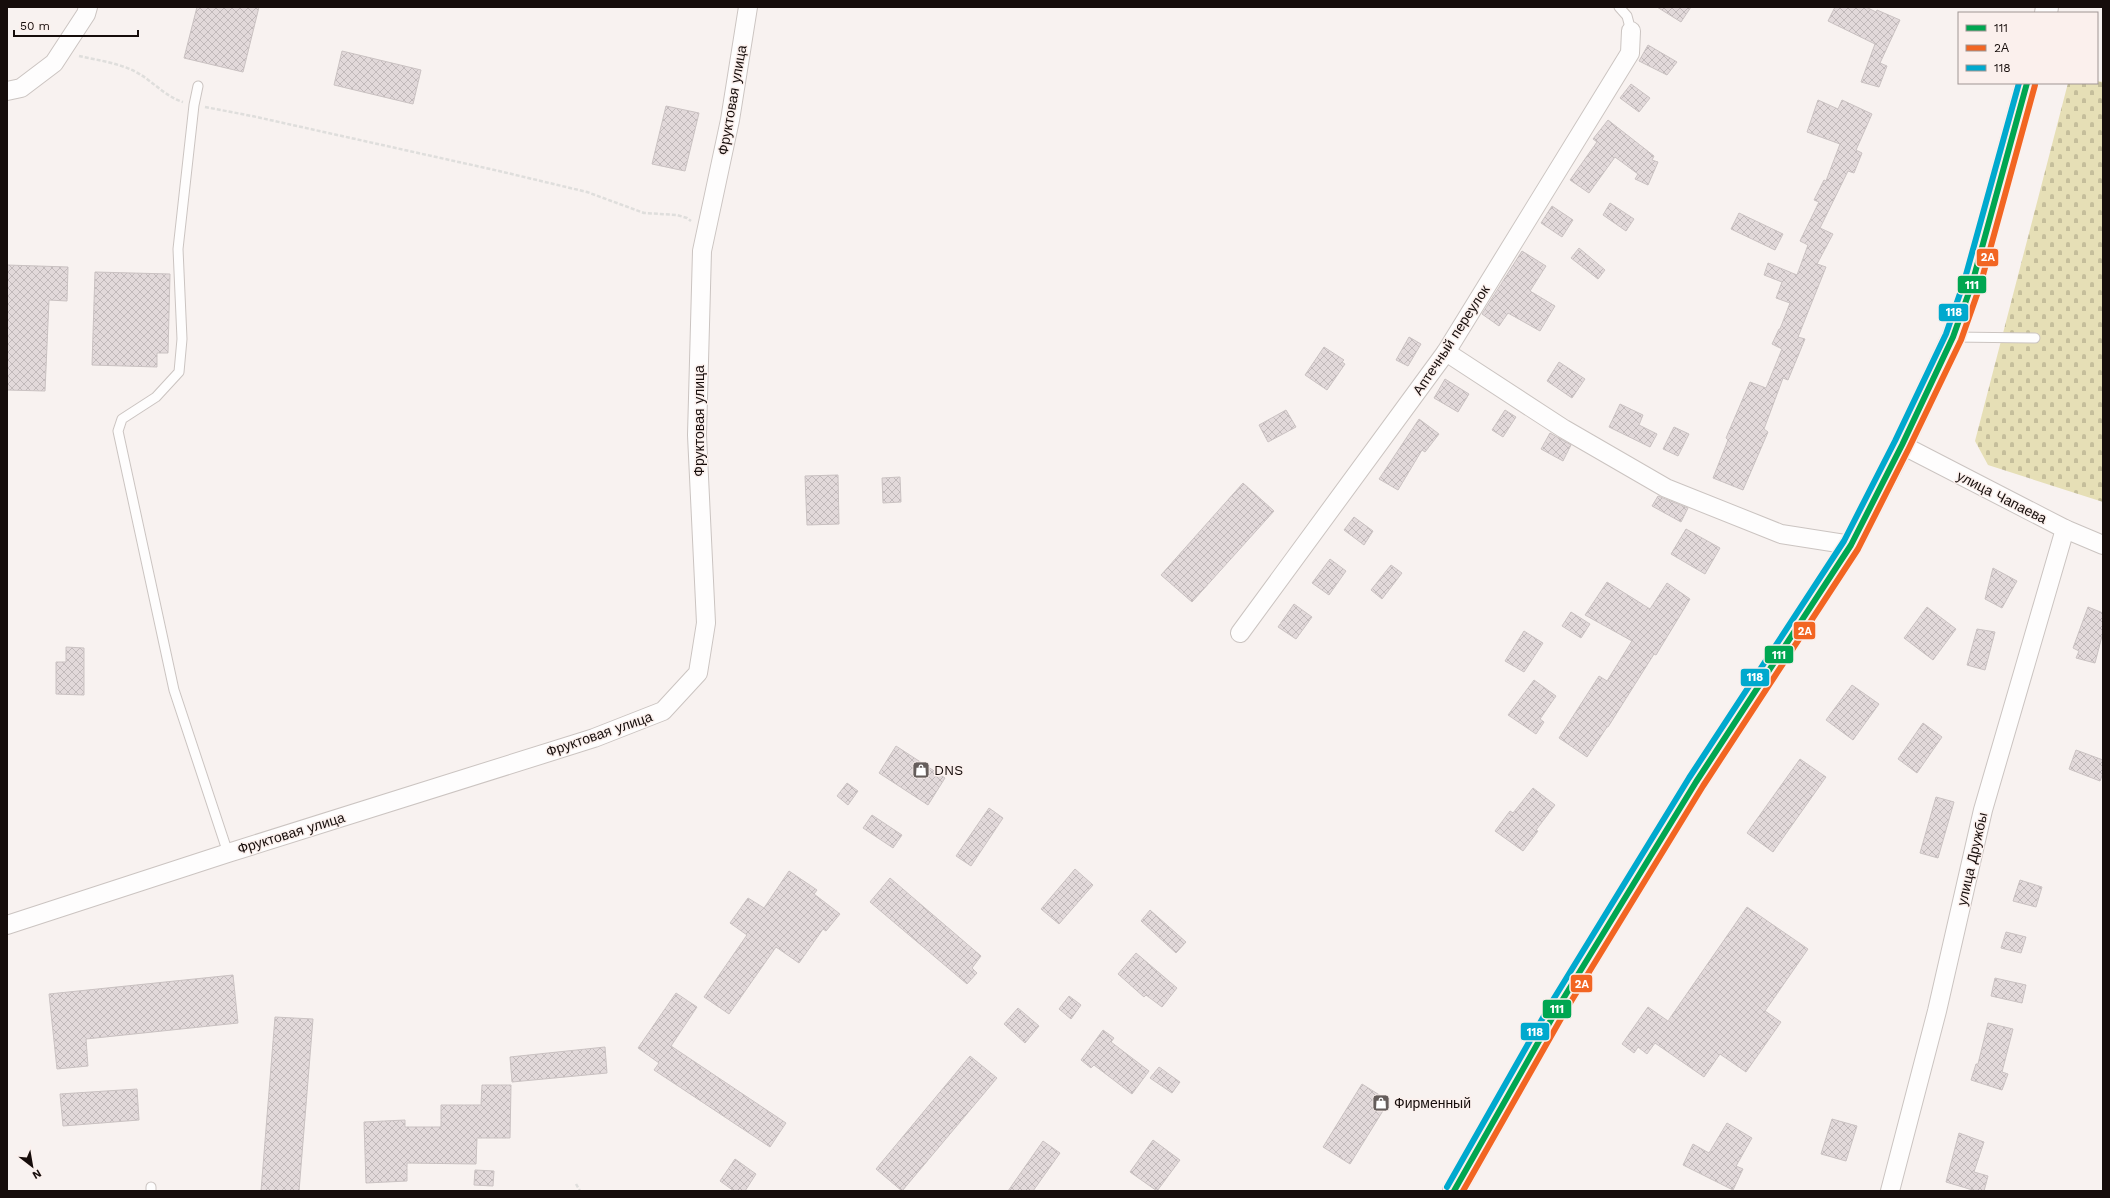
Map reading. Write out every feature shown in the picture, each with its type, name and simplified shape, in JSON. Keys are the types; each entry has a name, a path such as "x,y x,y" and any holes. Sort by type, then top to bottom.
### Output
{"main road":[{"path":"1454,1191 1560,1004 1696,782 1851,545 1902,445 1953,337 1972,284 1989,227 2027,84"}],"street":[{"path":"7,91 21,88 54,63 86,14 88,7"},
{"name":"Фруктовая улица","path":"7,925 228,853 601,735 663,711 698,673 706,623 696,435 702,251 730,120 748,7"},
{"name":"Аптечный переулок","path":"1240,633 1446,352 1630,53 1631,31"},
{"path":"1446,352 1564,429 1666,488 1782,534 1851,545"},
{"name":"улица Чапаева","path":"1902,445 2065,529 2103,545"},
{"name":"улица Дружбы","path":"1890,1191 1937,1011 1983,810 2065,529"}],"lane":[{"path":"1619,7 1627,16 1631,31"},
{"path":"198,86 194,105 178,249 182,339 179,372 156,397 122,419 118,431 174,690 228,853"},
{"path":"1953,337 2035,338"}],"path":[{"path":"54,63 74,55 100,60 136,72 173,99 194,105 252,116 499,171 587,192 644,213 682,217 693,223"},
{"path":"576,1184 580,1191"}],"green space":[{"path":"2098,81 2103,82 2103,502 1988,465 1975,441 2068,84 2098,84"}],"building":[{"path":"197,7 259,7 243,72 184,58"},
{"path":"1657,7 1691,7 1681,22"},
{"path":"1835,7 1866,7 1900,20 1880,63 1887,66 1879,87 1861,82 1875,44 1828,21"},
{"path":"1648,45 1677,62 1667,75 1639,61"},
{"path":"342,51 421,70 413,104 334,85"},
{"path":"1631,84 1650,98 1639,112 1620,98"},
{"path":"1818,100 1838,109 1842,100 1872,114 1856,150 1862,153 1854,173 1848,171 1820,228 1833,234 1817,264 1826,267 1798,337 1805,339 1788,380 1783,378 1764,429 1768,432 1743,490 1713,478 1728,440 1726,438 1750,382 1766,388 1782,349 1772,344 1780,329 1790,303 1776,298 1782,282 1764,275 1768,263 1797,275 1808,245 1800,241 1819,202 1814,200 1824,180 1826,181 1840,144 1807,132"},
{"path":"666,106 699,113 685,171 652,164"},
{"path":"1608,120 1654,156 1652,160 1658,162 1648,185 1635,179 1638,174 1615,157 1589,193 1570,180 1597,142 1593,139"},
{"path":"1610,203 1634,219 1626,231 1603,215"},
{"path":"1552,206 1573,220 1562,237 1541,223"},
{"path":"1739,213 1783,234 1775,250 1731,229"},
{"path":"1579,248 1605,270 1598,279 1571,258"},
{"path":"1522,251 1546,266 1530,291 1555,306 1540,331 1508,313 1499,326 1482,314"},
{"path":"7,265 68,267 67,301 49,300 45,391 7,390"},
{"path":"95,272 170,274 168,353 157,353 157,367 92,365"},
{"path":"1409,337 1421,344 1408,366 1396,360"},
{"path":"1324,347 1344,360 1342,362 1345,364 1327,390 1305,375"},
{"path":"1559,362 1585,379 1572,398 1547,381"},
{"path":"1445,379 1469,394 1458,412 1434,398"},
{"path":"1620,404 1643,415 1639,425 1657,434 1650,447 1609,427"},
{"path":"1286,410 1296,427 1268,442 1259,425"},
{"path":"1505,410 1516,417 1503,437 1492,430"},
{"path":"1419,419 1439,434 1425,452 1422,450 1398,490 1379,479"},
{"path":"1674,427 1689,434 1678,456 1663,449"},
{"path":"1550,433 1571,445 1563,461 1541,449"},
{"path":"838,475 839,524 807,525 805,476"},
{"path":"900,477 901,502 883,503 882,478"},
{"path":"1243,483 1274,511 1192,602 1161,575"},
{"path":"1658,496 1688,508 1681,522 1652,506"},
{"path":"1354,517 1373,531 1364,545 1344,530"},
{"path":"1686,529 1720,548 1705,574 1671,554"},
{"path":"1330,559 1346,571 1329,595 1312,583"},
{"path":"1391,565 1402,573 1382,599 1371,590"},
{"path":"1993,568 2017,581 2002,608 1985,599"},
{"path":"1607,582 1650,609 1667,583 1690,599 1656,655 1654,654 1608,727 1587,757 1559,738 1599,676 1607,681 1632,641 1585,615"},
{"path":"1294,604 1312,617 1296,639 1278,627"},
{"path":"1927,607 1956,629 1933,660 1904,638"},
{"path":"2088,607 2103,613 2103,632 2095,663 2076,658 2079,651 2073,648"},
{"path":"1571,612 1590,624 1581,638 1562,626"},
{"path":"1977,629 1995,632 1985,670 1967,665"},
{"path":"1524,631 1543,643 1524,672 1505,661"},
{"path":"66,647 84,648 84,695 56,694 56,662 66,662"},
{"path":"1534,680 1556,696 1540,719 1544,722 1536,734 1508,715"},
{"path":"1852,685 1879,704 1853,740 1826,720"},
{"path":"1923,723 1942,737 1917,773 1898,759"},
{"path":"896,746 945,778 928,805 879,773"},
{"path":"2076,750 2103,760 2103,773 2100,781 2069,769"},
{"path":"1800,759 1826,777 1773,852 1747,833"},
{"path":"847,783 858,791 848,805 837,796"},
{"path":"1533,788 1555,805 1536,830 1538,831 1523,851 1495,831 1510,811 1513,813"},
{"path":"1936,797 1954,802 1938,858 1920,853"},
{"path":"989,808 1003,818 971,866 956,856"},
{"path":"872,815 902,835 893,848 863,828"},
{"path":"1075,869 1093,885 1059,924 1041,909"},
{"path":"789,871 817,890 814,894 840,914 826,931 823,929 799,963 776,947 729,1014 704,997 747,935 730,923 748,898 764,908"},
{"path":"890,878 981,956 972,968 977,973 967,984 870,902"},
{"path":"2020,880 2042,887 2036,907 2013,901"},
{"path":"1747,907 1808,949 1765,1011 1781,1022 1746,1072 1720,1054 1704,1077 1655,1043 1647,1054 1638,1047 1634,1053 1622,1044 1648,1007 1668,1021"},
{"path":"1150,910 1186,942 1176,953 1141,921"},
{"path":"2006,932 2026,937 2021,953 2001,948"},
{"path":"1136,953 1177,988 1162,1007 1146,995 1144,997 1118,974"},
{"path":"233,975 238,1023 86,1039 88,1066 57,1069 49,994"},
{"path":"1995,978 2026,985 2022,1003 1991,996"},
{"path":"676,993 697,1007 671,1046 786,1123 770,1147 654,1070 659,1063 638,1048"},
{"path":"1069,996 1081,1005 1071,1019 1059,1009"},
{"path":"1018,1008 1039,1026 1025,1043 1004,1024"},
{"path":"275,1017 313,1019 299,1191 261,1191"},
{"path":"1988,1023 2013,1029 2002,1072 2008,1074 2002,1090 1971,1080 1976,1064 1978,1064"},
{"path":"1103,1030 1114,1038 1111,1042 1149,1071 1132,1094 1094,1065 1091,1068 1081,1060"},
{"path":"605,1047 607,1073 512,1082 510,1057"},
{"path":"970,1056 997,1078 902,1191 876,1169"},
{"path":"1159,1067 1180,1082 1172,1093 1150,1078"},
{"path":"1362,1084 1389,1101 1350,1164 1323,1147"},
{"path":"482,1085 511,1085 510,1138 477,1138 476,1164 407,1163 407,1181 366,1183 364,1122 405,1120 405,1127 441,1127 441,1105 481,1105"},
{"path":"137,1089 139,1120 63,1126 60,1094"},
{"path":"1832,1119 1857,1126 1846,1161 1821,1154"},
{"path":"1727,1123 1752,1138 1736,1166 1743,1169 1733,1190 1683,1165 1693,1144 1709,1153"},
{"path":"1959,1133 1984,1142 1974,1172 1988,1176 1984,1191 1976,1191 1946,1182"},
{"path":"1153,1140 1180,1160 1157,1191 1130,1172"},
{"path":"1043,1141 1060,1153 1033,1191 1008,1191"},
{"path":"735,1159 756,1174 745,1191 734,1191 720,1181"},
{"path":"475,1170 494,1171 493,1186 474,1185"}],"transit line":[{"name":"118","path":"1447,1187 1553,1000 1689,778 1844,541 1895,441 1946,334 1964,282 2019,84"},
{"name":"111","path":"1454,1191 1560,1004 1696,782 1851,545 1902,445 1953,337 1972,284 2027,84"},
{"name":"2А","path":"1463,1191 1567,1008 1703,786 1858,549 1961,340 1980,286 2035,85"}],"place":[{"name":"DNS","path":"921,770"},
{"name":"Фирменный","path":"1381,1103"}]}
